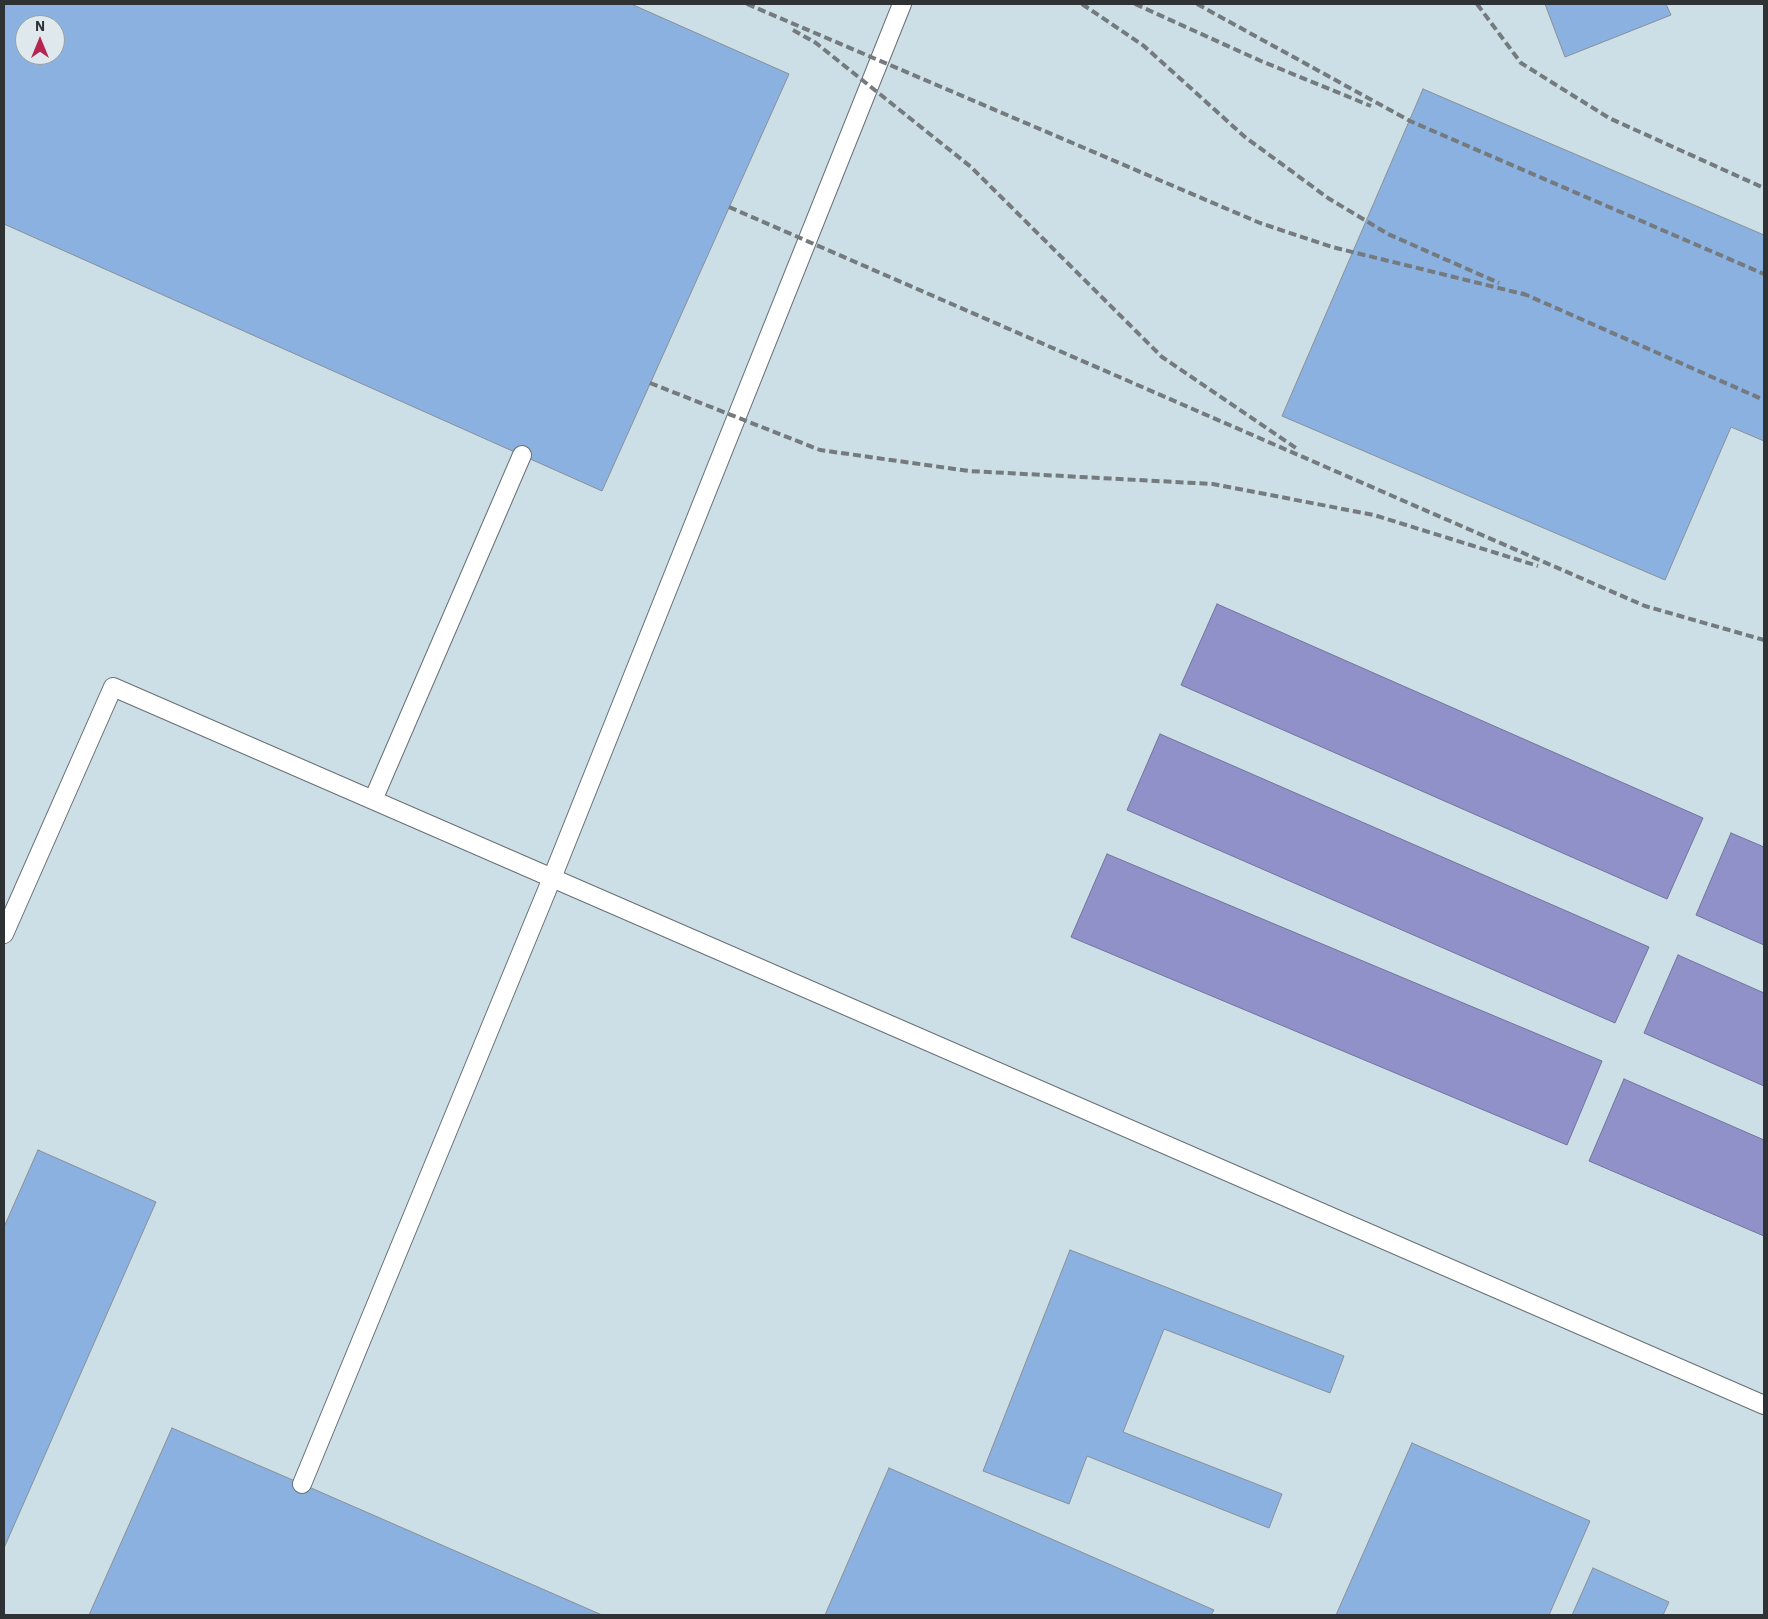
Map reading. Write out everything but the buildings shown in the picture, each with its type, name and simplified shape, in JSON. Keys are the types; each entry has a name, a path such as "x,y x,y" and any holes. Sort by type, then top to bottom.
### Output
{"lane":[{"path":"302,1484 552,878 902,4"},
{"path":"373,800 522,456"},
{"path":"4,934 113,687 1764,1405"}],"shaded area":[{"path":"4,4 1764,4 1764,1615 4,1615"}],"water":[{"path":"1217,604 1703,818 1667,899 1181,685"},
{"path":"1160,734 1649,947 1615,1023 1127,810"},
{"path":"1731,833 1764,847 1764,945 1696,915"},
{"path":"1107,854 1602,1061 1567,1145 1071,937"},
{"path":"1678,955 1764,993 1764,1086 1644,1033"},
{"path":"1624,1079 1764,1140 1764,1236 1589,1161"}],"railway":[{"path":"747,4 1260,223 1332,247 1527,295"},
{"path":"1082,4 1144,46 1245,137 1328,198 1388,234 1499,283"},
{"path":"1135,4 1261,61 1371,106"},
{"path":"1197,4 1410,121 1764,274"},
{"path":"1477,4 1521,63 1609,118 1764,188"},
{"path":"793,30 816,43 971,167 1162,357 1299,450"},
{"path":"729,207 1645,606 1764,640"},
{"path":"1522,293 1764,400"},
{"path":"650,383 820,450 969,471 1213,484 1374,515 1538,566"}]}
